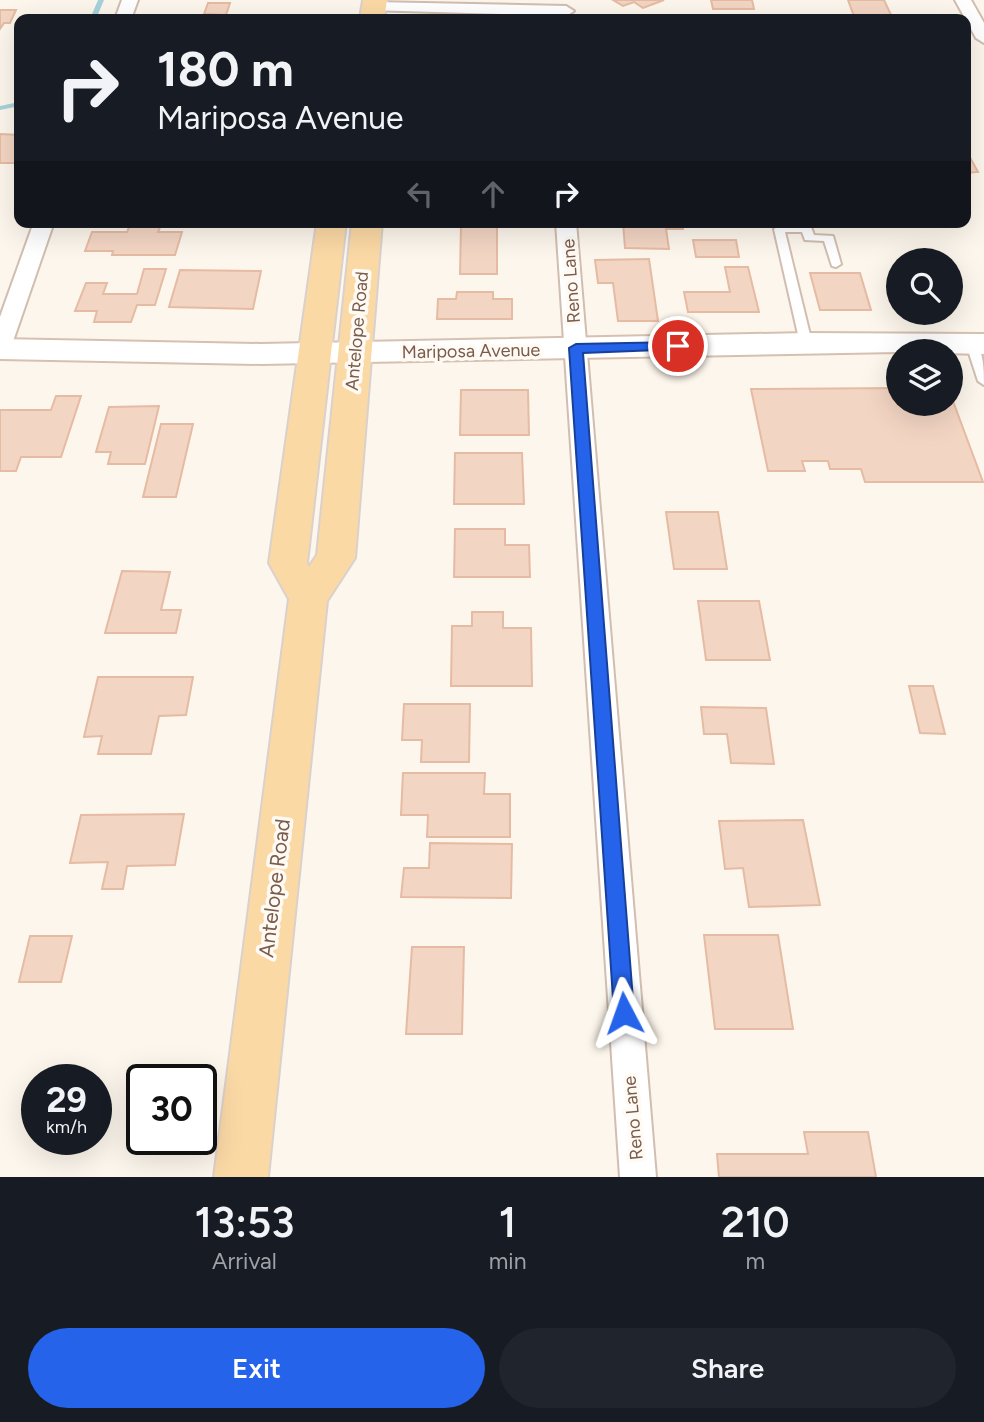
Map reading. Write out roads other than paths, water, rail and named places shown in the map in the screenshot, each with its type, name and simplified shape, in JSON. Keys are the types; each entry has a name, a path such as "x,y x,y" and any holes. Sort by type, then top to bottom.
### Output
{"main road":[{"name":"Antelope Road","path":"308,599 288,563 331,228"},
{"name":"Antelope Road","path":"241,1177 308,599 336,558 366,228"}],"street":[{"path":"374,9 566,11"},
{"path":"971,14 984,38"},
{"path":"0,348 42,228"},
{"name":"Reno Lane","path":"566,228 638,1177"},
{"name":"Mariposa Avenue","path":"0,348 355,353 806,343 978,344"}],"lane":[{"path":"806,343 779,229 807,229 809,237 829,238 836,264"},
{"path":"978,344 984,381"}],"waterway":[{"path":"95,14 101,0"},
{"path":"0,108 14,105"}]}
